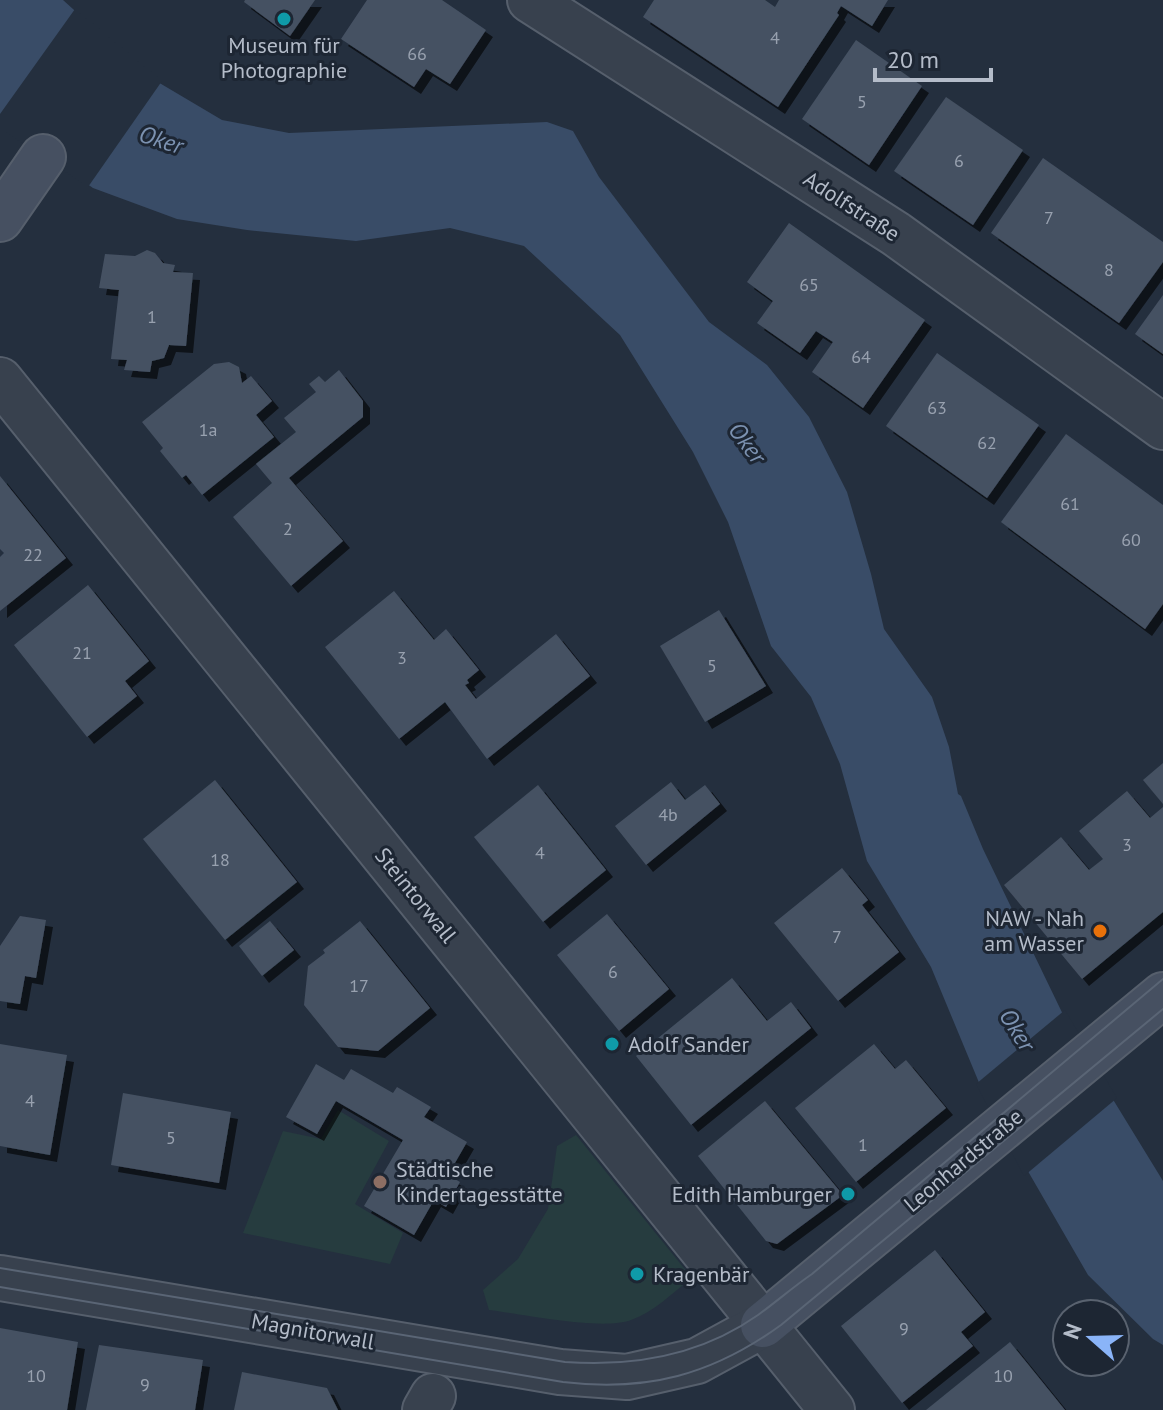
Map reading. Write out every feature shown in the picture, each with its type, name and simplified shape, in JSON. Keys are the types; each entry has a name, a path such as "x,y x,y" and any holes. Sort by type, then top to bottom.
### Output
{"street":[{"name":"Adolfstraße","path":"530,0 896,234 1163,427"},
{"path":"0,219 43,157"},
{"name":"Steintorwall","path":"0,380 832,1410"},
{"name":"Leonhardstraße","path":"763,1325 1149,1006"},
{"name":"Magnitorwall","path":"0,1278 560,1372 627,1377 697,1361 763,1325"}],"green space":[{"path":"338,1110 389,1141 355,1204 403,1233 390,1264 243,1233 283,1131 321,1139"},
{"path":"576,1135 692,1278 647,1312 618,1323 582,1323 489,1310 483,1290 518,1259 548,1209 557,1146"}],"water":[{"name":"Oker","path":"0,0 63,0 146,75 222,120 289,133 547,122 573,131 599,177 709,322 767,365 809,417 847,492 884,629 932,697 949,747 958,794 983,849 1071,1031 1163,1181 1163,1345 1131,1317 1131,1298 1111,1298 1088,1275 985,1097 931,967 867,861 840,764 811,697 771,646 728,522 693,452 620,335 524,246 450,228 356,241 177,219 93,188 0,123"}],"pier":[{"path":"75,9 162,81 88,187 0,128 0,114"},
{"path":"1065,1010 1117,1098 1024,1176 976,1084"}],"building":[{"name":"Museum für Photographie","path":"245,0 315,0 290,36"},
{"path":"367,0 442,0 486,30 450,84 426,69 414,87 341,39"},
{"path":"654,0 765,0 775,7 779,0 888,0 872,26 841,6 839,15 778,107 643,17"},
{"path":"856,40 922,86 869,165 802,119"},
{"path":"946,97 1023,150 973,225 894,171"},
{"path":"1043,158 1163,242 1163,262 1119,323 991,233"},
{"path":"789,223 925,320 863,408 812,372 833,342 816,331 800,353 757,323 773,301 747,282"},
{"path":"147,250 155,253 163,263 175,265 173,272 193,273 186,346 169,345 164,358 152,361 150,372 124,370 127,360 111,359 119,290 99,288 105,254 135,256"},
{"path":"1163,295 1163,354 1135,334"},
{"path":"937,353 1039,425 987,498 886,426"},
{"path":"229,362 239,367 242,383 251,376 272,401 256,415 274,437 202,495 186,475 182,478 142,422 214,364"},
{"path":"339,370 363,401 363,417 289,478 343,541 291,586 233,517 272,483 256,464 296,432 284,418 316,392 309,384 319,376 325,382"},
{"path":"1066,434 1163,505 1163,604 1145,629 1001,522"},
{"path":"0,476 66,558 0,611 0,557 4,553 0,549"},
{"path":"88,585 149,661 125,681 137,696 87,737 14,645"},
{"path":"394,591 434,640 446,629 479,670 465,685 476,699 556,634 590,676 487,759 445,702 399,739 325,647"},
{"path":"719,610 766,686 705,722 660,646"},
{"path":"1163,763 1163,804 1143,780"},
{"path":"215,780 297,882 225,940 143,839"},
{"path":"671,782 685,800 705,785 720,804 646,865 615,826"},
{"path":"538,785 606,870 543,922 474,837"},
{"path":"1127,791 1150,818 1163,807 1163,912 1082,979 1004,885 1061,837 1089,870 1103,859 1079,831"},
{"path":"842,868 868,900 862,905 899,952 838,1001 774,923"},
{"path":"607,914 669,989 619,1031 557,955"},
{"path":"20,916 46,920 36,978 25,976 20,1004 0,1001 0,946"},
{"path":"270,921 294,950 262,976 239,946"},
{"path":"360,921 430,1008 378,1051 338,1047 304,1005 308,966"},
{"path":"732,978 767,1021 791,1002 811,1028 691,1125 636,1056"},
{"path":"0,1044 67,1055 50,1155 0,1146"},
{"path":"874,1044 895,1069 906,1060 946,1108 856,1182 795,1108"},
{"path":"316,1064 344,1080 351,1069 393,1093 397,1087 431,1107 424,1117 467,1142 448,1175 460,1182 446,1207 434,1200 414,1235 364,1206 403,1140 336,1101 317,1134 286,1117"},
{"path":"123,1093 231,1112 219,1183 111,1165"},
{"path":"765,1101 843,1195 777,1244 766,1241 698,1156"},
{"path":"935,1250 985,1312 961,1332 973,1346 902,1403 841,1326"},
{"path":"0,1328 78,1342 67,1410 0,1410"},
{"path":"1010,1342 1065,1410 926,1410"},
{"path":"99,1345 203,1360 195,1410 86,1410"},
{"path":"242,1372 327,1388 338,1410 234,1410"}],"tram line":[{"path":"0,1268 565,1362 616,1363 666,1356 713,1340 765,1310 1163,979"},
{"path":"0,1287 563,1382 623,1384 678,1376 730,1356 781,1325 1163,1009"}],"place":[{"name":"Museum für Photographie","path":"284,19"},
{"name":"NAW - Nah am Wasser","path":"1100,931"},
{"name":"Adolf Sander","path":"612,1044"},
{"name":"Städtische Kindertagesstätte","path":"380,1182"},
{"name":"Edith Hamburger","path":"848,1194"},
{"name":"Kragenbär","path":"637,1274"}]}
